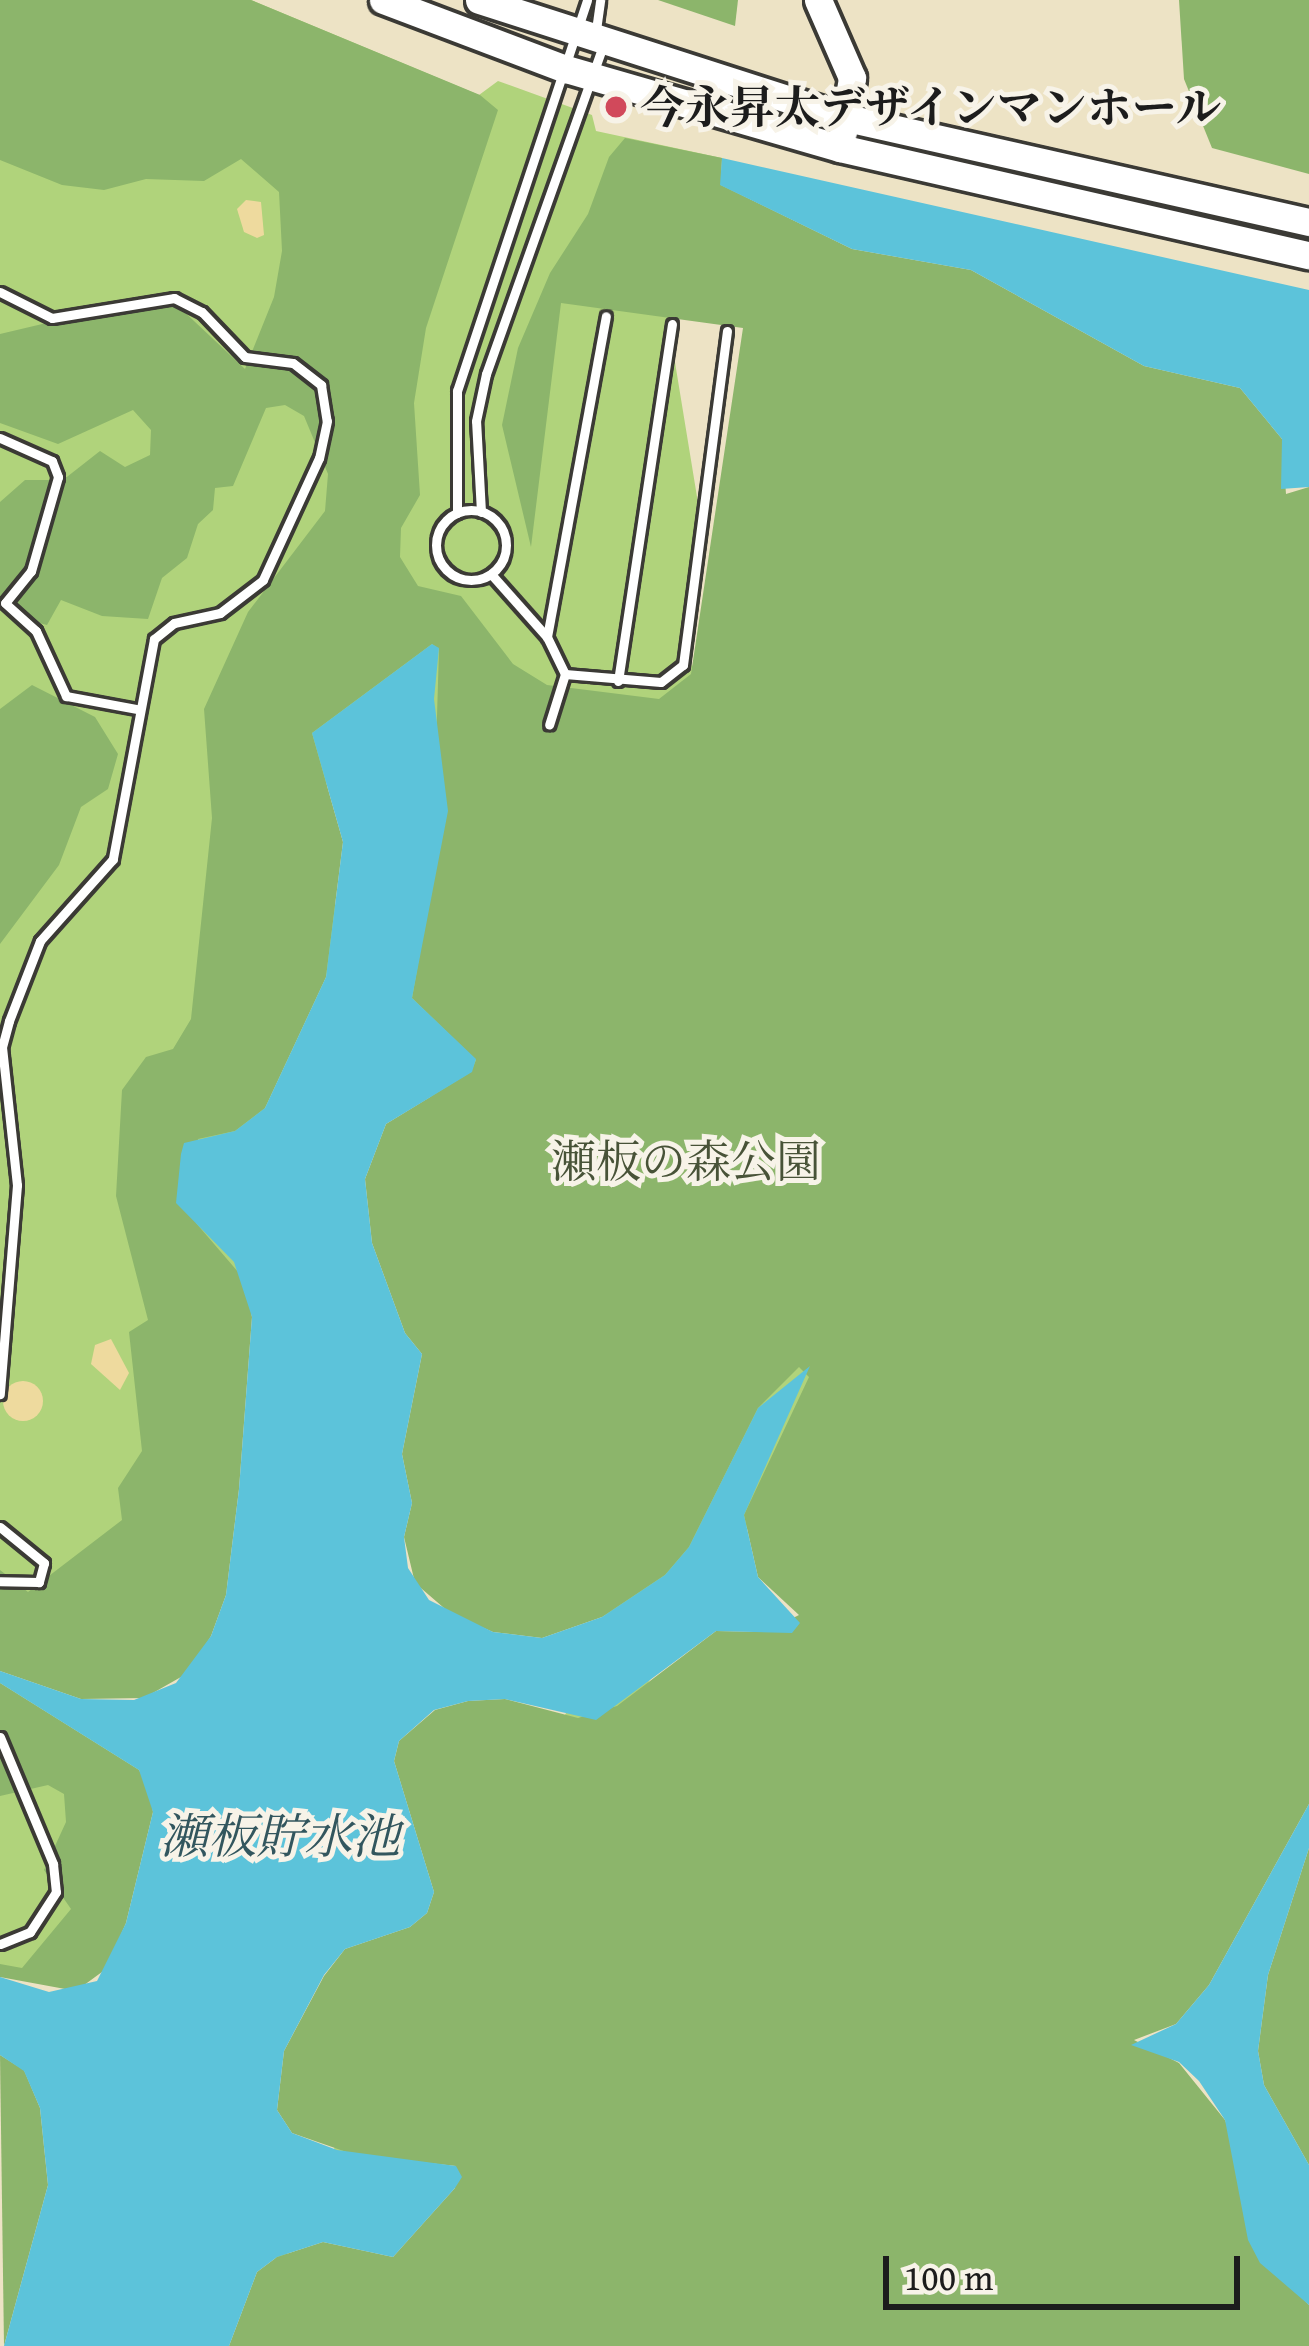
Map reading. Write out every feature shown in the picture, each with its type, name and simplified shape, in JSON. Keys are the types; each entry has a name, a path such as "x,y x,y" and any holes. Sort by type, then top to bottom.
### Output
{"street":[{"path":"383,0 566,69 840,148 1309,255"},
{"path":"479,0 847,118 1309,222"},
{"path":"818,0 852,79 840,148"}],"lane":[{"path":"481,512 457,513 440,530 442,564 460,578 491,574 504,556 504,534 481,512 476,422 486,374 594,77 587,0"},
{"path":"457,513 457,391 566,69 591,39 600,0"},
{"path":"0,292 52,317 174,298 202,312 245,357 293,363 321,385 327,421 319,458 263,580 220,613 175,622 154,639 137,709 129,800 113,859 40,941 2,1047 17,1185 0,1394"},
{"path":"547,637 606,316"},
{"path":"618,681 672,324"},
{"path":"565,674 662,682 683,665 727,332"},
{"path":"0,439 52,461 58,476 31,572 3,602 36,632 66,696 137,709"},
{"path":"491,574 547,637 565,674 549,725"},
{"path":"0,1527 44,1562 39,1582 0,1581"},
{"path":"0,1737 53,1864 56,1892 30,1932 0,1944"}],"green space":[{"name":"瀬板の森公園","path":"0,0 251,0 479,95 498,81 592,115 596,131 722,158 672,344 699,509 678,659 702,670 960,1189 229,2346 623,1606 602,1617 326,776 337,932 326,977 265,1108 226,1595 0,1671"},
{"name":"瀬板の森公園","path":"0,0 251,0 480,95 498,110 426,328 414,403 420,495 401,528 400,557 418,586 461,596 513,664 547,685 659,699 691,674 743,328 561,303 531,547 502,425 518,348 550,273 588,214 609,157 625,138 722,158 721,185 852,249 971,270 1144,366 1240,388 1282,439 1286,494 1309,487 1309,1804 1209,1985 1176,2024 1134,2040 1179,2063 1225,2120 1289,2285 1309,2305 1309,2346 229,2346 257,2272 277,2257 323,2242 393,2257 455,2188 456,2166 355,2155 292,2133 277,2110 284,2051 324,1976 345,1949 410,1927 427,1913 434,1892 394,1761 399,1741 435,1710 468,1701 505,1699 578,1718 617,1706 716,1631 765,1632 799,1615 758,1577 744,1515 809,1377 799,1367 758,1408 689,1547 665,1575 602,1617 542,1638 493,1632 451,1614 415,1583 404,1537 412,1503 402,1454 422,1354 405,1333 372,1243 365,1179 386,1124 471,1072 476,1060 412,998 432,885 439,649 432,644 312,733 343,842 326,977 265,1108 235,1131 198,1139 196,1223 245,1280 252,1317 226,1595 211,1636 188,1673 144,1698 81,1699 0,1671 0,1570 28,1592 122,1520 118,1488 142,1451 129,1332 148,1320 116,1196 122,1090 146,1057 173,1049 191,1019 212,818 204,709 248,612 325,511 328,474 304,416 285,405 266,408 233,486 215,488 213,510 198,524 187,558 162,578 148,619 102,616 61,600 47,625 20,618 10,599 0,600 0,502 25,480 63,480 100,451 125,467 150,455 151,430 133,410 58,444 0,423 0,334 93,312 177,305 245,369 274,297 282,251 279,192 241,159 204,181 146,179 104,190 62,185 0,160"},
{"path":"658,0 738,0 735,26"},
{"path":"1179,0 1309,0 1309,174 1212,148 1184,79"},
{"path":"32,685 95,717 118,754 108,789 81,807 59,865 0,944 0,709"},
{"path":"0,1683 139,1770 116,1948 0,1977"},
{"path":"0,1683 139,1770 150,1789 153,1812 126,1923 106,1969 76,1991 0,1977 0,1964 22,1968 71,1909 44,1870 66,1822 64,1794 48,1785 0,1796"},
{"path":"1309,1848 1309,2165 1264,2085 1258,2051 1268,1975"},
{"path":"0,2055 24,2070 40,2108 48,2185 4,2346"}],"sand":[{"path":"246,200 261,202 264,235 257,238 244,232 237,209"},
{"path":"111,1339 129,1373 120,1390 91,1364 95,1345"},
{"path":"23,1381 37,1387 43,1401 37,1415 23,1421 9,1415 3,1401 9,1387"}],"water":[{"path":"722,158 1309,290 1309,487 1281,489 1282,439 1240,388 1144,366 971,270 852,249 720,185"},
{"name":"瀬板貯水池","path":"432,644 439,648 434,699 448,811 412,998 476,1059 472,1072 386,1124 365,1179 372,1243 405,1333 422,1354 402,1454 412,1503 404,1537 408,1568 429,1600 493,1632 542,1638 602,1617 665,1575 689,1547 758,1408 810,1366 744,1515 758,1577 800,1623 792,1633 716,1631 596,1720 505,1699 468,1701 434,1710 399,1741 394,1761 434,1892 427,1913 410,1927 345,1949 324,1975 284,2051 277,2110 292,2133 337,2150 456,2166 462,2177 455,2188 393,2257 323,2242 277,2257 257,2272 229,2346 4,2346 48,2185 40,2108 24,2071 0,2055 0,1977 49,1992 97,1981 126,1923 153,1812 139,1770 0,1683 0,1671 81,1699 134,1700 176,1683 211,1636 226,1595 252,1317 234,1262 176,1203 181,1154 184,1143 235,1131 265,1108 326,977 343,842 312,733"},
{"path":"1309,1804 1309,1848 1268,1975 1258,2051 1264,2085 1309,2165 1309,2305 1260,2263 1248,2240 1225,2120 1199,2081 1179,2062 1131,2045 1176,2024 1209,1985"}],"place":[{"name":"今永昇太デザインマンホール","path":"616,107"}]}
